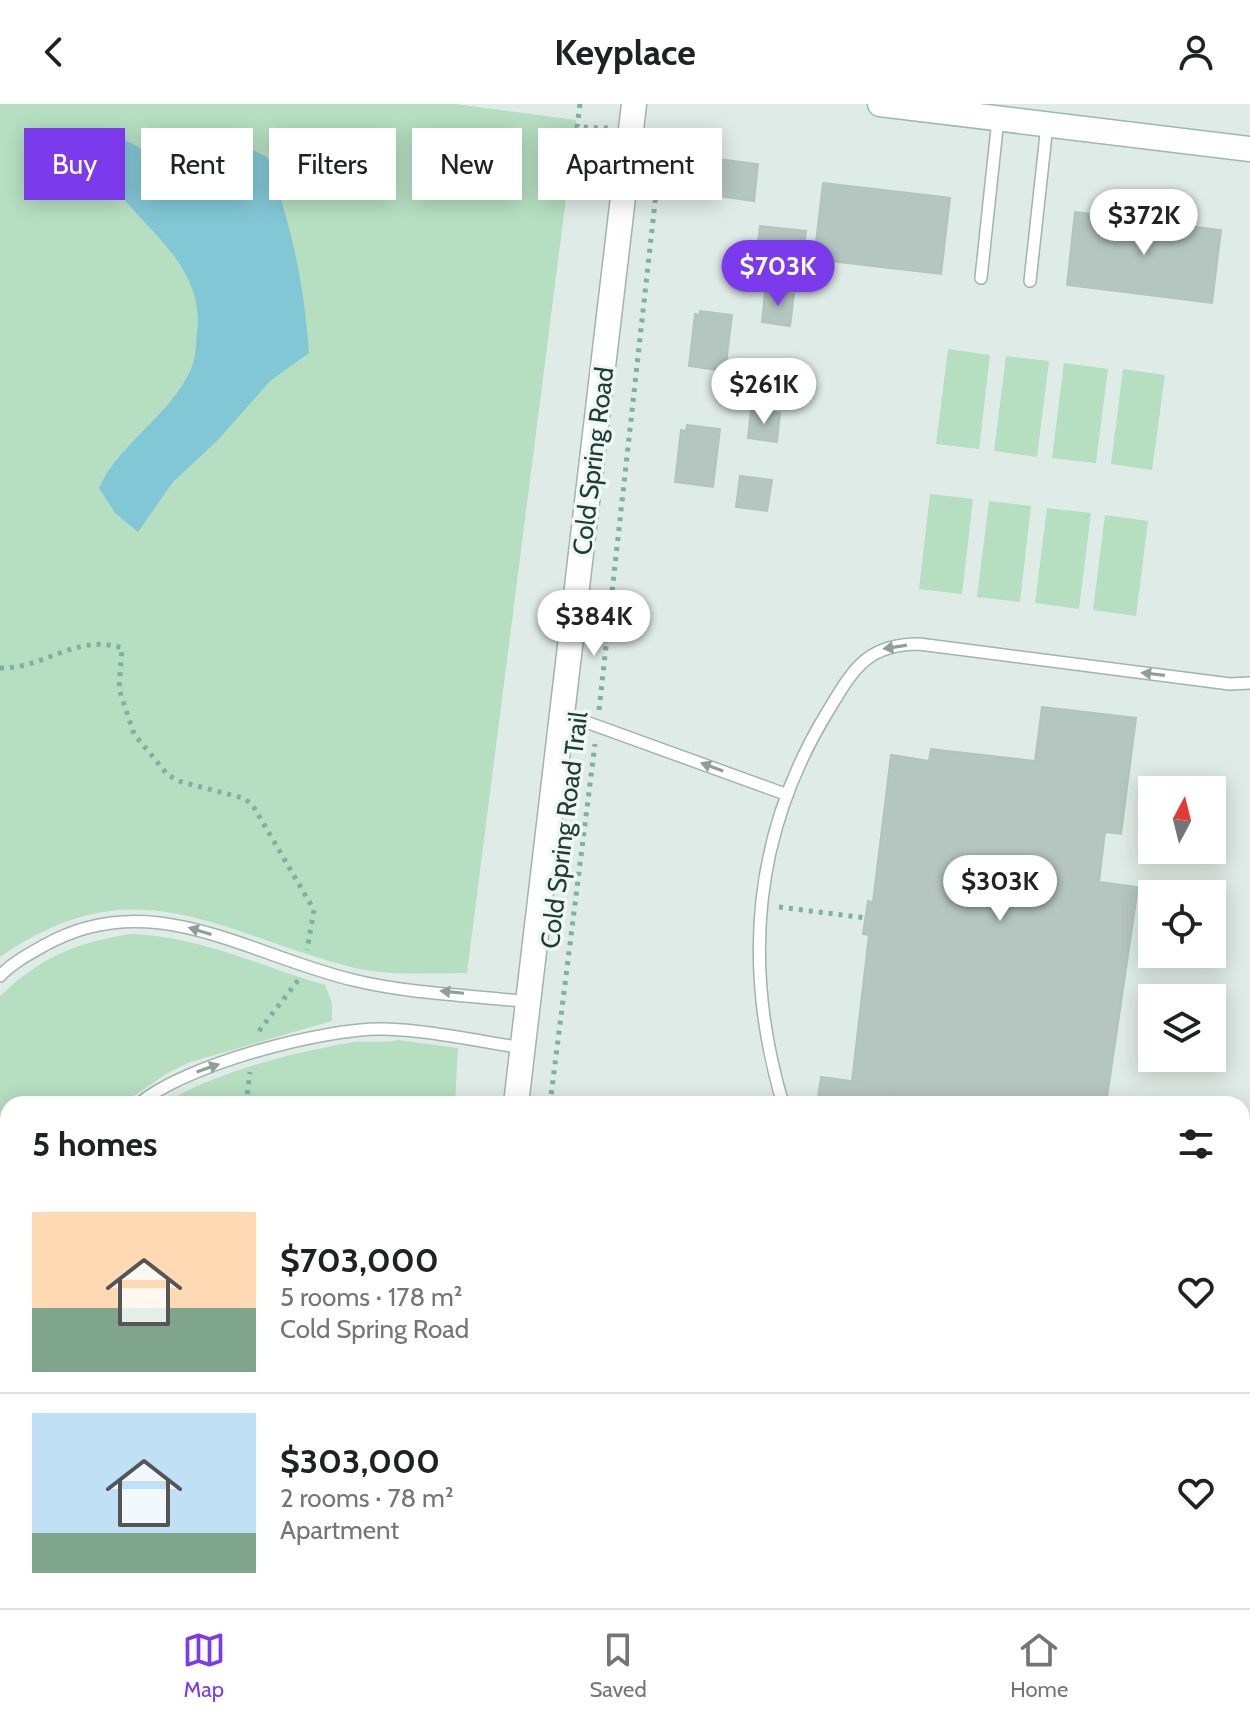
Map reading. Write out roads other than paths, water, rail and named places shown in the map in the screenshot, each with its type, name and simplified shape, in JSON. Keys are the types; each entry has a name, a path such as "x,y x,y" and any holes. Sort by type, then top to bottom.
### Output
{"street":[{"name":"Cold Spring Road","path":"517,1096 634,104"},
{"path":"880,104 1250,149"}],"lane":[{"path":"981,278 998,119"},
{"path":"1030,281 1047,125"},
{"path":"781,1096 759,1002 761,898 785,794 811,739 850,675 881,649 895,644 919,644 1230,684 1250,683"},
{"path":"564,714 785,794"},
{"path":"0,976 67,932 132,919 204,931 303,966 375,984 529,1002"},
{"path":"153,1096 200,1070 333,1034 378,1029 524,1049"}],"water":[{"path":"125,141 141,149 141,200 253,200 253,150 267,157 269,200 281,200 295,254 309,353 270,381 218,440 173,482 138,532 115,513 99,488 119,457 182,386 194,360 197,333 196,304 188,279 157,236 125,200"}]}
